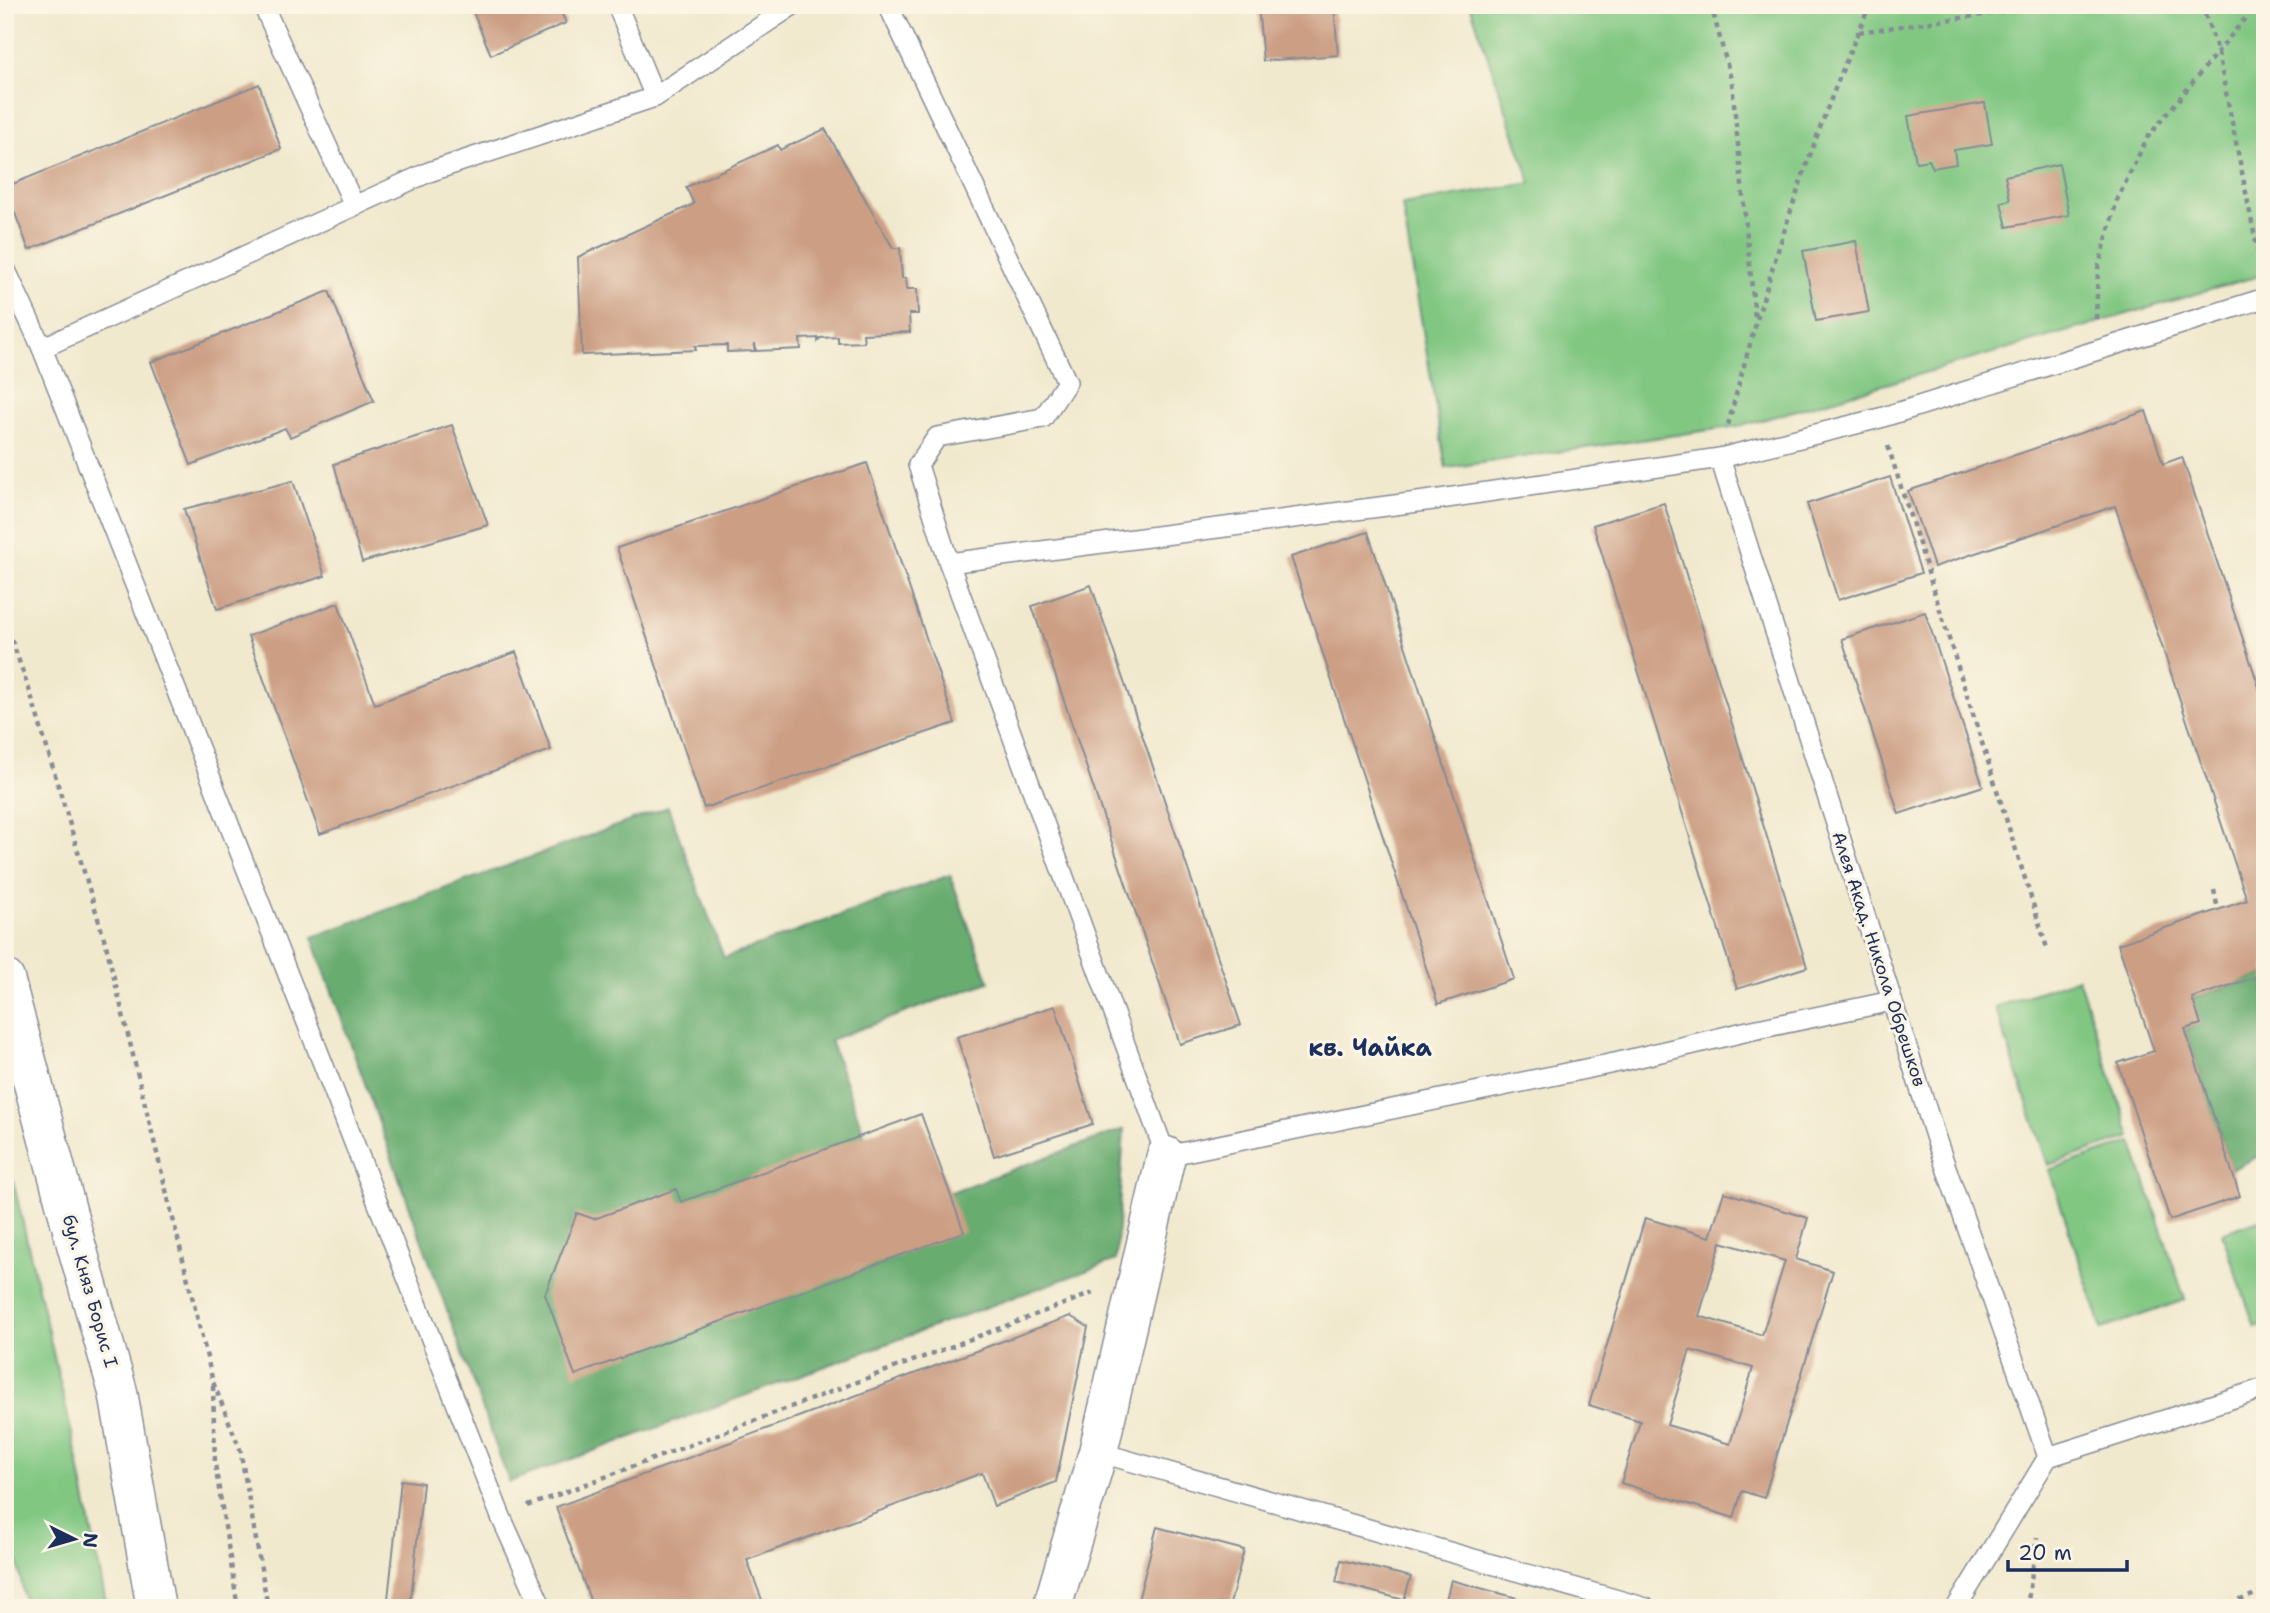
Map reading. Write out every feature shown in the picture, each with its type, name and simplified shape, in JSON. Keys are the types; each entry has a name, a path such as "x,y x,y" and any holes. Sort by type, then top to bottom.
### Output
{"main road":[{"name":"бул. Княз Борис I","path":"5,979 118,1392 156,1608"},
{"path":"5,1078 14,1089 76,1244"},
{"path":"1052,1608 1098,1452 1166,1156"}],"lane":[{"path":"263,5 354,205"},
{"path":"617,5 655,97"},
{"path":"41,348 429,172 655,97 793,5"},
{"path":"888,5 1067,382 1043,418 937,437 918,465 949,563 1166,1156 1619,1062 1748,1031 1892,1001"},
{"path":"5,268 41,348 501,1517 542,1608"},
{"path":"949,563 1433,500 1720,457 1880,418 2265,298"},
{"name":"Алея Акад. Никола Обрешков","path":"1720,457 1936,1139 2048,1457"},
{"path":"1956,1608 2048,1457 2265,1388"},
{"path":"1098,1452 1646,1608"}],"path":[{"path":"1711,5 1732,83 1755,323"},
{"path":"1720,457 1755,323 1812,153 1870,5"},
{"path":"1858,32 2055,5"},
{"path":"2202,5 2218,52 2262,276"},
{"path":"2095,351 2098,269 2117,200 2147,138 2256,5"},
{"path":"1880,418 2047,948"},
{"path":"5,621 31,695 106,945 213,1382 240,1449 268,1608"},
{"path":"2214,890 2218,910"},
{"path":"501,1517 1139,1275"},
{"path":"213,1382 215,1464 238,1608"},
{"path":"2221,1608 2265,1590"}],"green space":[{"path":"1470,5 2265,5 2265,274 1745,425 1446,468 1402,205 1531,183"},
{"path":"668,807 724,958 950,875 989,982 830,1040 893,1213 1124,1129 1116,1260 509,1482 312,937"},
{"path":"2265,974 2265,1153 2231,1170 2185,1029 2200,1024 2192,998"},
{"path":"2078,978 2131,1137 2048,1165 1995,1007"},
{"path":"2132,1142 2185,1300 2102,1329 2049,1170"},
{"path":"5,1146 77,1456 107,1608 26,1608 5,1493"},
{"path":"2265,1218 2265,1324 2255,1327 2222,1233"}],"building":[{"path":"470,5 558,5 566,23 491,55"},
{"path":"1258,5 1334,5 1338,55 1263,61"},
{"path":"259,84 281,149 29,250 5,187"},
{"path":"1985,103 1992,144 1954,150 1956,164 1933,168 1929,160 1916,162 1908,116"},
{"path":"825,129 893,248 900,248 902,278 906,278 907,289 917,289 918,314 909,314 910,332 863,334 864,342 838,343 838,337 820,338 818,341 818,338 800,339 801,349 756,351 755,343 754,351 727,352 727,345 695,346 696,350 582,355 578,257 694,204 686,187 778,145 780,150"},
{"path":"2059,164 2069,215 2007,227 2001,202 2010,200 2005,176"},
{"path":"1856,241 1869,312 1816,321 1803,251"},
{"path":"329,291 374,401 290,437 285,428 191,465 151,362"},
{"path":"2146,411 2163,464 2182,457 2265,705 2265,974 2192,998 2201,1024 2185,1029 2240,1196 2170,1220 2118,1063 2154,1051 2118,944 2247,900 2115,506 1934,567 1908,491"},
{"path":"452,425 488,525 362,562 334,464"},
{"path":"867,463 955,723 704,808 617,548"},
{"path":"1890,477 1921,573 1838,600 1807,504"},
{"path":"293,481 325,576 217,609 184,509"},
{"path":"1664,503 1807,967 1737,989 1593,525"},
{"path":"1368,532 1514,979 1438,1004 1291,557"},
{"path":"1091,585 1241,1025 1180,1044 1032,606"},
{"path":"338,603 375,704 516,652 551,750 320,834 248,636"},
{"path":"1925,612 1983,786 1899,814 1842,639"},
{"path":"1055,1006 1093,1124 994,1156 957,1037"},
{"path":"921,1114 964,1232 575,1375 545,1294 577,1213 594,1219 676,1189 681,1202"},
{"path":"1724,1192 1808,1218 1796,1259 1833,1271 1764,1498 1742,1491 1734,1518 1621,1483 1640,1421 1589,1405 1645,1218 1710,1237","holes":["1721,1242 1785,1261 1762,1335 1699,1316","1690,1350 1753,1368 1730,1444 1667,1425"]},
{"path":"1070,1316 1088,1327 1056,1482 994,1506 982,1473 747,1560 765,1608 593,1608 556,1507"},
{"path":"401,1480 423,1483 410,1608 387,1608"},
{"path":"1157,1527 1244,1550 1229,1608 1136,1608"},
{"path":"1341,1560 1411,1577 1404,1600 1336,1582"},
{"path":"1451,1580 1528,1601 1526,1608 1444,1608"}],"district":[{"name":"кв. Чайка","path":"1370,1048"}]}
